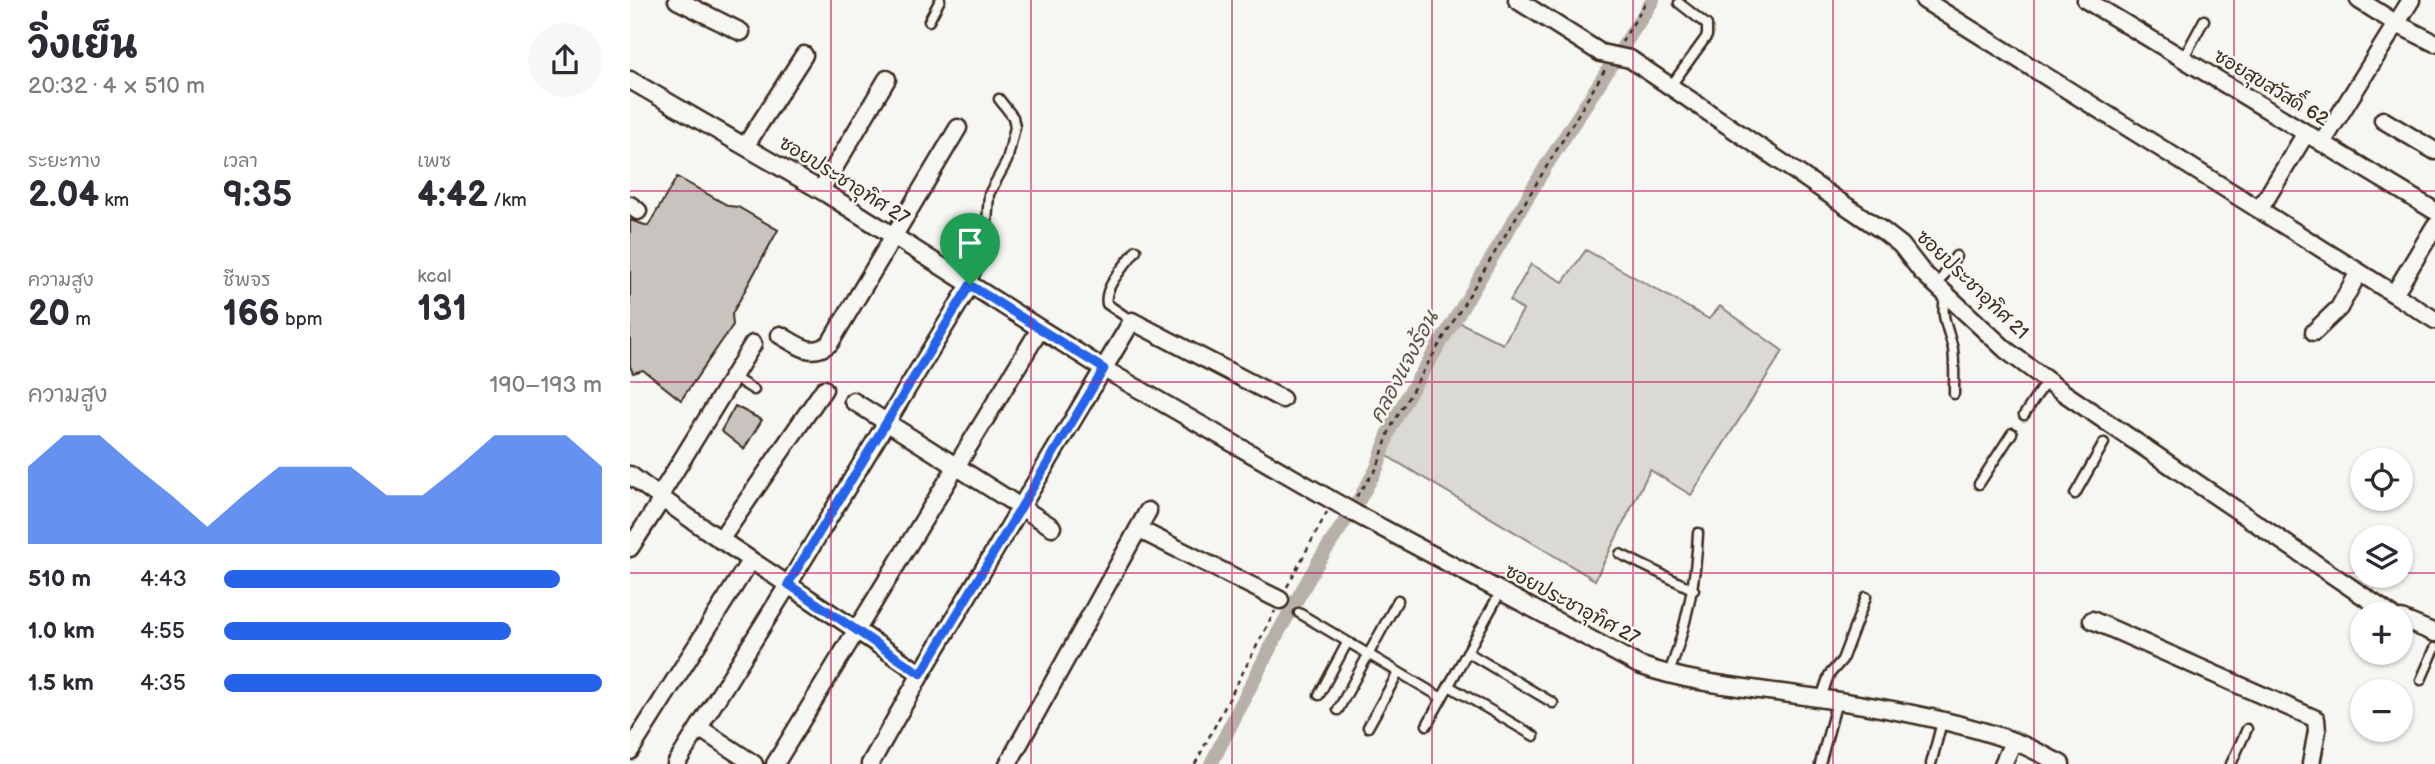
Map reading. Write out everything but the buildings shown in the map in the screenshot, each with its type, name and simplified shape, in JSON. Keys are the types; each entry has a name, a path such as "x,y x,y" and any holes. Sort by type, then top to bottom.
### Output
{"street":[{"path":"677,0 741,32"},
{"name":"ซอยประชาอุทิศ 21","path":"1517,0 1606,56 1624,53 1883,231 1901,245 1922,272 2006,350 2111,430 2372,602"},
{"path":"1924,0 2435,320"},
{"name":"ซอยสุขสวัสดิ์ 62","path":"2086,0 2435,211"},
{"path":"2359,0 2397,24 2435,43"},
{"path":"2322,143 2411,0"},
{"path":"746,145 804,55"},
{"name":"ซอยประชาอุทิศ 27","path":"630,79 821,190 1104,369 1346,507 1639,665 1668,676 1689,680 1829,700 1942,722 2013,742 2061,764"},
{"path":"821,190 887,79"},
{"path":"2383,120 2435,151"},
{"path":"780,335 812,351 821,351 830,343 958,128"},
{"path":"2264,202 2306,133"},
{"path":"2394,294 2435,226"},
{"path":"2314,332 2339,308 2359,272"},
{"path":"676,764 970,285"},
{"path":"870,764 1132,321 1282,399"},
{"path":"775,764 1040,329"},
{"path":"630,548 753,344"},
{"path":"720,540 824,389"},
{"path":"853,401 1052,527"},
{"path":"630,475 750,561 859,630 921,674"},
{"path":"1008,764 1148,511"},
{"path":"1138,529 1280,600"},
{"path":"630,751 750,561"},
{"path":"2092,620 2316,719 2317,731 2311,764"},
{"path":"2413,624 2435,633"},
{"path":"699,728 754,764"},
{"path":"2003,764 2013,742"}],"lane":[{"path":"929,20 940,0"},
{"path":"1670,87 1708,31 1707,25 1679,4"},
{"path":"2183,59 2204,20"},
{"path":"970,285 985,252 989,194 1007,161 1013,135 1013,117 999,99"},
{"path":"1132,321 1107,304 1106,298 1108,290 1136,250"},
{"path":"1954,394 1953,353 1943,315 1942,290 1956,256"},
{"path":"733,377 754,390"},
{"path":"2024,415 2047,380"},
{"path":"1979,484 2012,433"},
{"path":"2076,494 2104,443"},
{"path":"1668,676 1681,643 1693,590 1698,533"},
{"path":"1620,554 1693,590"},
{"path":"1427,725 1501,591"},
{"path":"1820,764 1829,700 1829,675 1842,660 1866,597"},
{"path":"1338,710 1398,600"},
{"path":"1299,613 1442,698"},
{"path":"1319,695 1347,643"},
{"path":"2421,680 2435,648"},
{"path":"1467,653 1553,703"},
{"path":"1368,727 1398,673"},
{"path":"1449,686 1534,736"},
{"path":"1931,764 1942,722"},
{"path":"2231,764 2247,729"}],"path":[{"path":"1624,53 1647,0"},
{"path":"1195,764 1280,600 1377,467 1396,418 1606,56"}],"shaded area":[{"path":"1586,250 1709,319 1720,306 1783,351 1691,495 1650,470 1595,580 1387,456 1389,441 1405,406 1459,322 1503,344 1523,310 1510,301 1531,264 1563,282"}],"waterway":[{"name":"คลองแจงร้อน","path":"1211,764 1274,640 1320,559 1377,468 1390,429 1407,397 1546,166 1653,0"}],"route":[{"path":"970,285 1104,369 921,674 788,584 970,285"}]}
